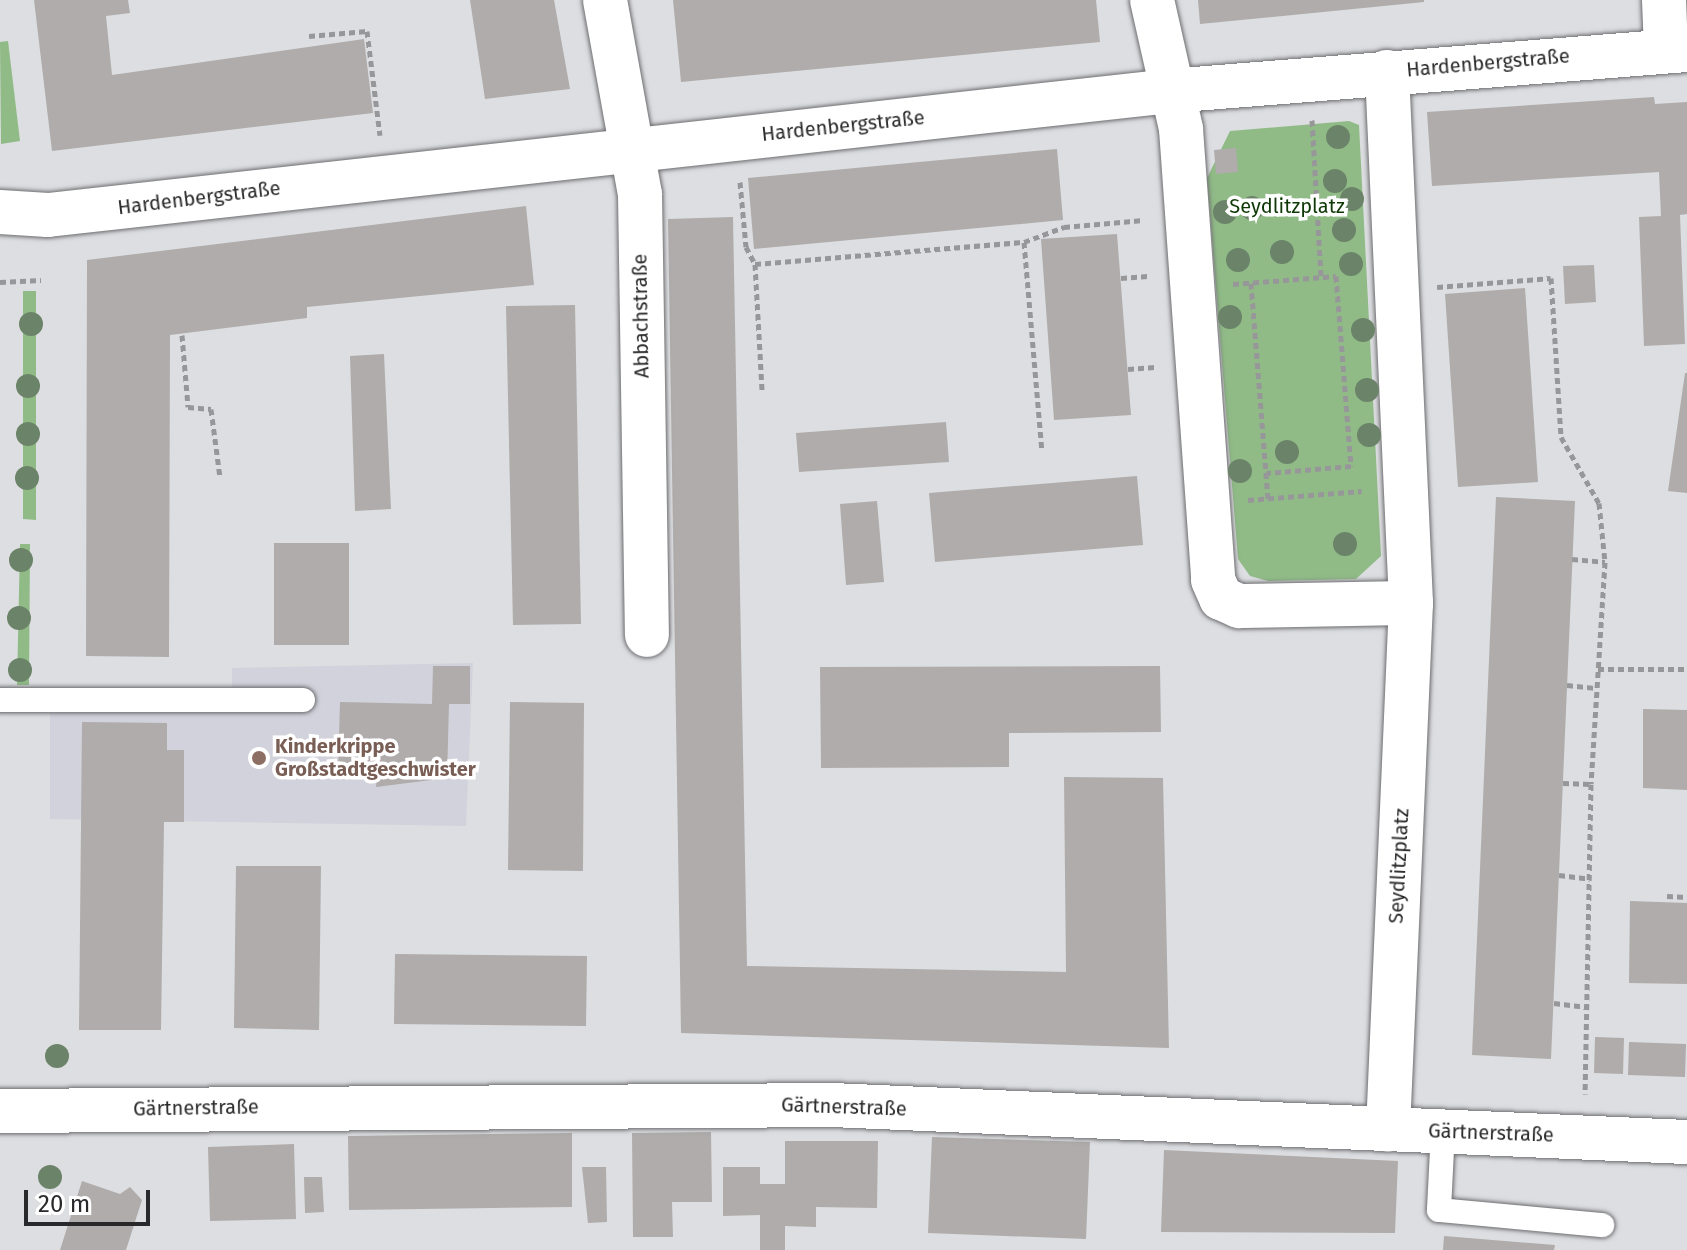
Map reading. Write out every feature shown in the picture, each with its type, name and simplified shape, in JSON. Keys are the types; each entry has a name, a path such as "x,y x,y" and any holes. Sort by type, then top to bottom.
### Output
{"street":[{"name":"Abbachstraße","path":"605,0 634,148 647,635"},
{"path":"1152,0 1169,91 1181,129 1209,503 1221,598 1239,606 1411,603"},
{"path":"1664,0 1677,50"},
{"name":"Hardenbergstraße","path":"0,212 48,215 1169,91 1677,50"},
{"name":"Seydlitzplatz","path":"1387,72 1401,290 1411,603 1388,1129"},
{"name":"Gärtnerstraße","path":"0,1111 832,1105 1687,1142"}],"lane":[{"path":"0,700 303,700"},
{"path":"1443,1130 1439,1210 1602,1225"}],"path":[{"path":"309,36 367,31 386,176"},
{"path":"1312,116 1321,277"},
{"path":"737,137 746,247 755,264 762,391"},
{"path":"755,264 1024,242 1064,227 1156,219"},
{"path":"1024,242 1042,451"},
{"path":"1193,287 1336,276 1351,466 1266,473"},
{"path":"1401,290 1551,278 1561,437 1599,503 1605,562 1591,784 1589,1007 1583,1137"},
{"path":"0,282 41,280"},
{"path":"1251,283 1268,499"},
{"path":"182,335 188,407 211,409 220,477"},
{"path":"1209,503 1408,487"},
{"path":"1572,559 1605,562"},
{"path":"1598,669 1687,669"},
{"path":"1567,685 1597,688"},
{"path":"1563,783 1591,784"},
{"path":"1559,875 1590,879"},
{"path":"1667,896 1687,897"},
{"path":"1554,1003 1589,1007"}],"shaded area":[{"name":"Kinderkrippe Großstadtgeschwister","path":"473,663 466,826 50,819 50,696 232,690 232,668"}],"green space":[{"path":"8,41 20,141 1,144 0,42"},
{"name":"Seydlitzplatz","path":"1349,121 1359,125 1381,556 1356,579 1268,581 1250,576 1238,559 1207,178 1230,131"},
{"path":"23,291 36,291 36,520 23,519"},
{"path":"20,544 30,544 29,685 17,685"}],"building":[{"path":"34,0 128,0 130,13 106,16 112,75 364,39 373,113 52,151"},
{"path":"470,0 554,0 570,89 485,99"},
{"path":"673,0 1096,0 1100,42 681,82"},
{"path":"1198,0 1424,0 1424,2 1200,24"},
{"path":"1654,97 1655,104 1687,102 1687,214 1680,215 1685,344 1644,346 1639,217 1661,216 1659,172 1432,186 1427,112"},
{"path":"1236,148 1238,172 1216,174 1214,150"},
{"path":"1057,149 1063,220 754,249 748,178"},
{"path":"526,206 534,285 307,307 307,318 170,335 169,657 86,656 87,260"},
{"path":"733,217 747,966 1066,972 1064,777 1163,778 1169,1048 681,1033 668,219"},
{"path":"1117,234 1131,415 1054,420 1041,239"},
{"path":"1594,265 1596,302 1565,304 1563,266"},
{"path":"1525,288 1538,482 1458,487 1445,294"},
{"path":"575,305 581,624 513,625 506,306"},
{"path":"384,354 391,509 355,511 350,356"},
{"path":"1687,373 1687,493 1668,491"},
{"path":"946,422 949,462 799,472 796,433"},
{"path":"1137,476 1143,545 935,562 929,493"},
{"path":"1496,497 1575,501 1551,1059 1472,1055"},
{"path":"877,501 884,582 846,585 840,504"},
{"path":"274,543 349,543 349,645 274,645"},
{"path":"433,666 470,666 470,704 449,704 447,778 376,787 377,776 338,775 340,702 432,704"},
{"path":"1160,666 1161,732 1009,733 1009,767 821,768 820,667"},
{"path":"510,702 584,703 583,871 508,870"},
{"path":"1643,709 1687,710 1687,790 1643,788"},
{"path":"82,722 167,723 167,750 184,750 184,822 164,822 161,1030 79,1030"},
{"path":"236,866 321,866 319,1030 234,1028"},
{"path":"1630,901 1687,903 1687,984 1629,983"},
{"path":"395,954 587,956 586,1026 394,1024"},
{"path":"1595,1037 1624,1038 1623,1074 1594,1073"},
{"path":"1629,1042 1686,1044 1685,1077 1628,1075"},
{"path":"711,1132 712,1202 672,1202 673,1237 633,1237 632,1133"},
{"path":"572,1133 572,1207 349,1210 348,1136"},
{"path":"932,1137 1090,1142 1086,1239 928,1233"},
{"path":"785,1141 878,1141 877,1208 816,1207 816,1227 785,1226 785,1250 760,1250 760,1215 723,1216 723,1167 760,1167 760,1184 785,1184"},
{"path":"294,1144 296,1219 210,1221 208,1147"},
{"path":"1164,1150 1398,1161 1395,1233 1161,1232"},
{"path":"582,1167 606,1167 607,1222 588,1223"},
{"path":"304,1177 322,1177 324,1212 305,1213"},
{"path":"82,1181 120,1194 130,1187 142,1200 126,1250 60,1250"},
{"path":"1444,1236 1555,1245 1554,1250 1443,1250"}],"place":[{"name":"Kinderkrippe Großstadtgeschwister","path":"259,758"}]}
